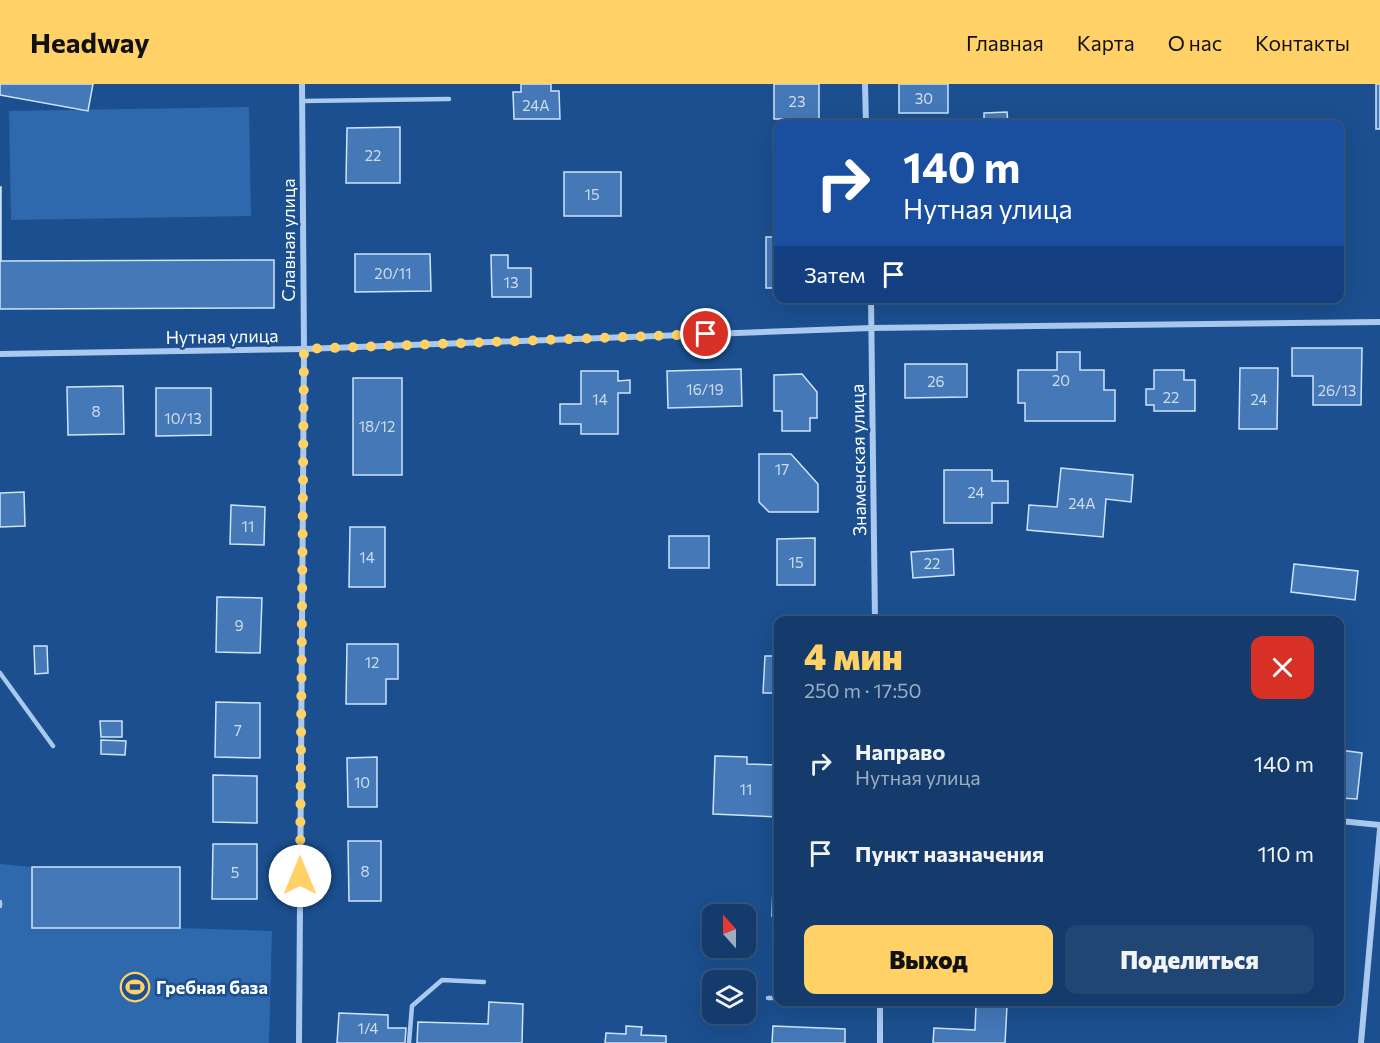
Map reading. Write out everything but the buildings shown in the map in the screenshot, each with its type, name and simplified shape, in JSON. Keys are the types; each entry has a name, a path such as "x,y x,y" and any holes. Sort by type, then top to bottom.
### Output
{"street":[{"name":"Славная улица","path":"299,1043 304,349 302,84"},
{"path":"865,84 866,120"},
{"name":"Знаменская улица","path":"870,303 875,616"},
{"name":"Нутная улица","path":"0,354 304,349 871,328 1380,322"},
{"path":"1344,822 1380,827 1361,1043"},
{"path":"880,1006 880,1043"}],"lane":[{"path":"302,101 448,99"},
{"path":"0,673 53,746"},
{"path":"409,1043 412,1006 442,980 484,982"},
{"path":"768,998 774,998"}],"shaded area":[{"path":"249,107 251,216 11,220 9,111"},
{"name":"Гребная база","path":"0,864 32,867 180,867 180,928 272,931 269,1043 0,1043"}],"place":[{"name":"Гребная база","path":"135,987"}],"route":[{"path":"300,876 304,349 706,334"}]}
